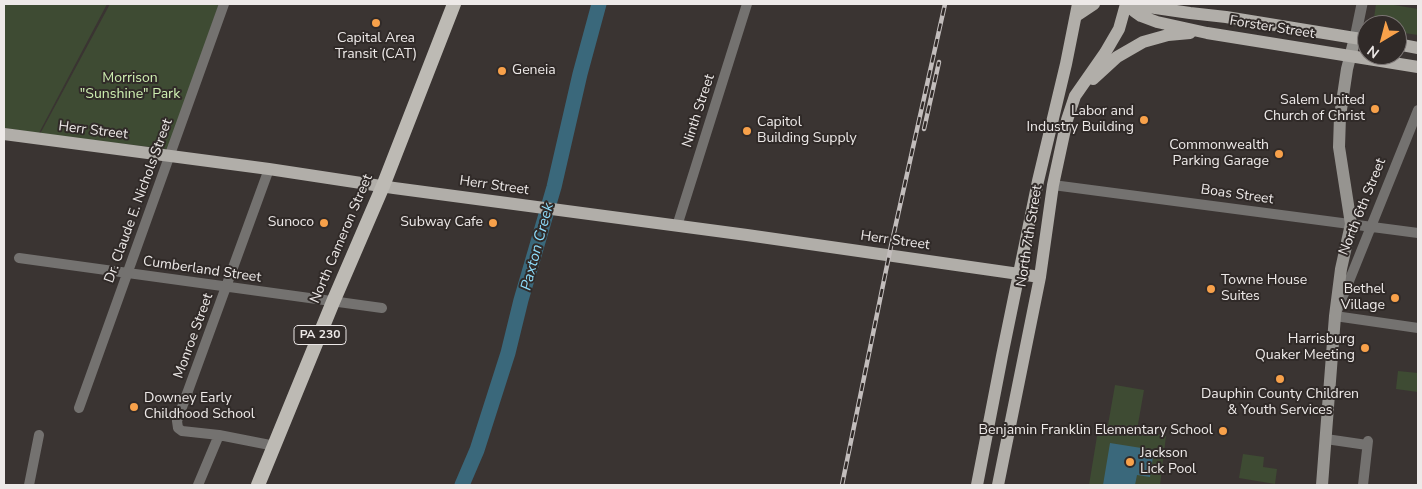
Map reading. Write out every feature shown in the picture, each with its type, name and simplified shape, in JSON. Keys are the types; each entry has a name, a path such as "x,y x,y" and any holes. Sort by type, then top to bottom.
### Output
{"highway":[{"name":"North Cameron Street","path":"258,485 383,186 454,4"}],"main road":[{"path":"1077,10 1094,4"},
{"name":"North 7th Street","path":"998,485 1040,277 1059,152 1070,108 1082,85 1113,41 1127,4"},
{"name":"Forster Street","path":"1127,4 1226,17 1357,38"},
{"name":"Forster Street","path":"1127,4 1141,16 1157,22 1207,33 1418,67"},
{"path":"1195,4 1226,17"},
{"name":"North 7th Street","path":"977,485 1042,162 1077,10"},
{"path":"1070,108 1087,85 1116,57 1131,48 1143,42 1168,35 1207,33"},
{"path":"1351,224 1339,147 1340,116 1347,70 1351,56 1357,46"},
{"name":"Herr Street","path":"4,134 269,169 1040,277"},
{"name":"North 6th Street","path":"1322,485 1335,316 1341,269 1351,224"}],"street":[{"name":"Dr. Claude E. Nichols Street","path":"79,408 224,4"},
{"name":"Ninth Street","path":"677,226 747,4"},
{"name":"North 6th Street","path":"1335,316 1371,227 1415,128 1418,110"},
{"name":"Monroe Street","path":"219,435 182,431 178,428 178,421 269,169"},
{"name":"Boas Street","path":"1053,185 1418,233"},
{"name":"Cumberland Street","path":"19,258 382,308"},
{"path":"1335,316 1418,328"},
{"path":"30,485 39,435"},
{"path":"198,485 219,435 275,446"},
{"path":"1326,439 1368,443 1363,485"}],"green space":[{"path":"4,4 107,4 39,133 4,128"},
{"name":"Morrison \"Sunshine\" Park","path":"110,4 219,4 168,149 40,134"},
{"path":"1376,4 1418,9 1418,35 1407,33 1407,15 1374,15"},
{"path":"1398,371 1418,373 1418,392 1396,389"},
{"path":"1115,385 1144,390 1137,430 1166,436 1160,485 1089,485 1099,424 1108,425"},
{"path":"1243,454 1264,457 1263,467 1277,469 1275,484 1239,478"}],"water":[{"name":"Jackson Lick Pool","path":"1110,443 1154,450 1150,477 1137,475 1135,485 1103,485"}],"waterway":[{"name":"Paxton Creek","path":"462,485 477,450 508,353 521,300 554,187 580,74 599,4"}],"railway":[{"path":"842,485 891,246 945,4"},
{"path":"924,129 939,62"}],"place":[{"name":"Capital Area Transit (CAT)","path":"376,23"},
{"name":"Geneia","path":"502,71"},
{"name":"Salem United Church of Christ","path":"1375,109"},
{"name":"Labor and Industry Building","path":"1144,120"},
{"name":"Capitol Building Supply","path":"747,131"},
{"name":"Commonwealth Parking Garage","path":"1279,154"},
{"name":"Sunoco","path":"324,223"},
{"name":"Subway Cafe","path":"493,223"},
{"name":"Towne House Suites","path":"1211,289"},
{"name":"Bethel Village","path":"1395,298"},
{"name":"Harrisburg Quaker Meeting","path":"1365,348"},
{"name":"Dauphin County Children & Youth Services","path":"1280,379"},
{"name":"Downey Early Childhood School","path":"134,407"},
{"name":"Benjamin Franklin Elementary School","path":"1223,431"},
{"name":"Jackson Lick Pool","path":"1130,462"}]}
